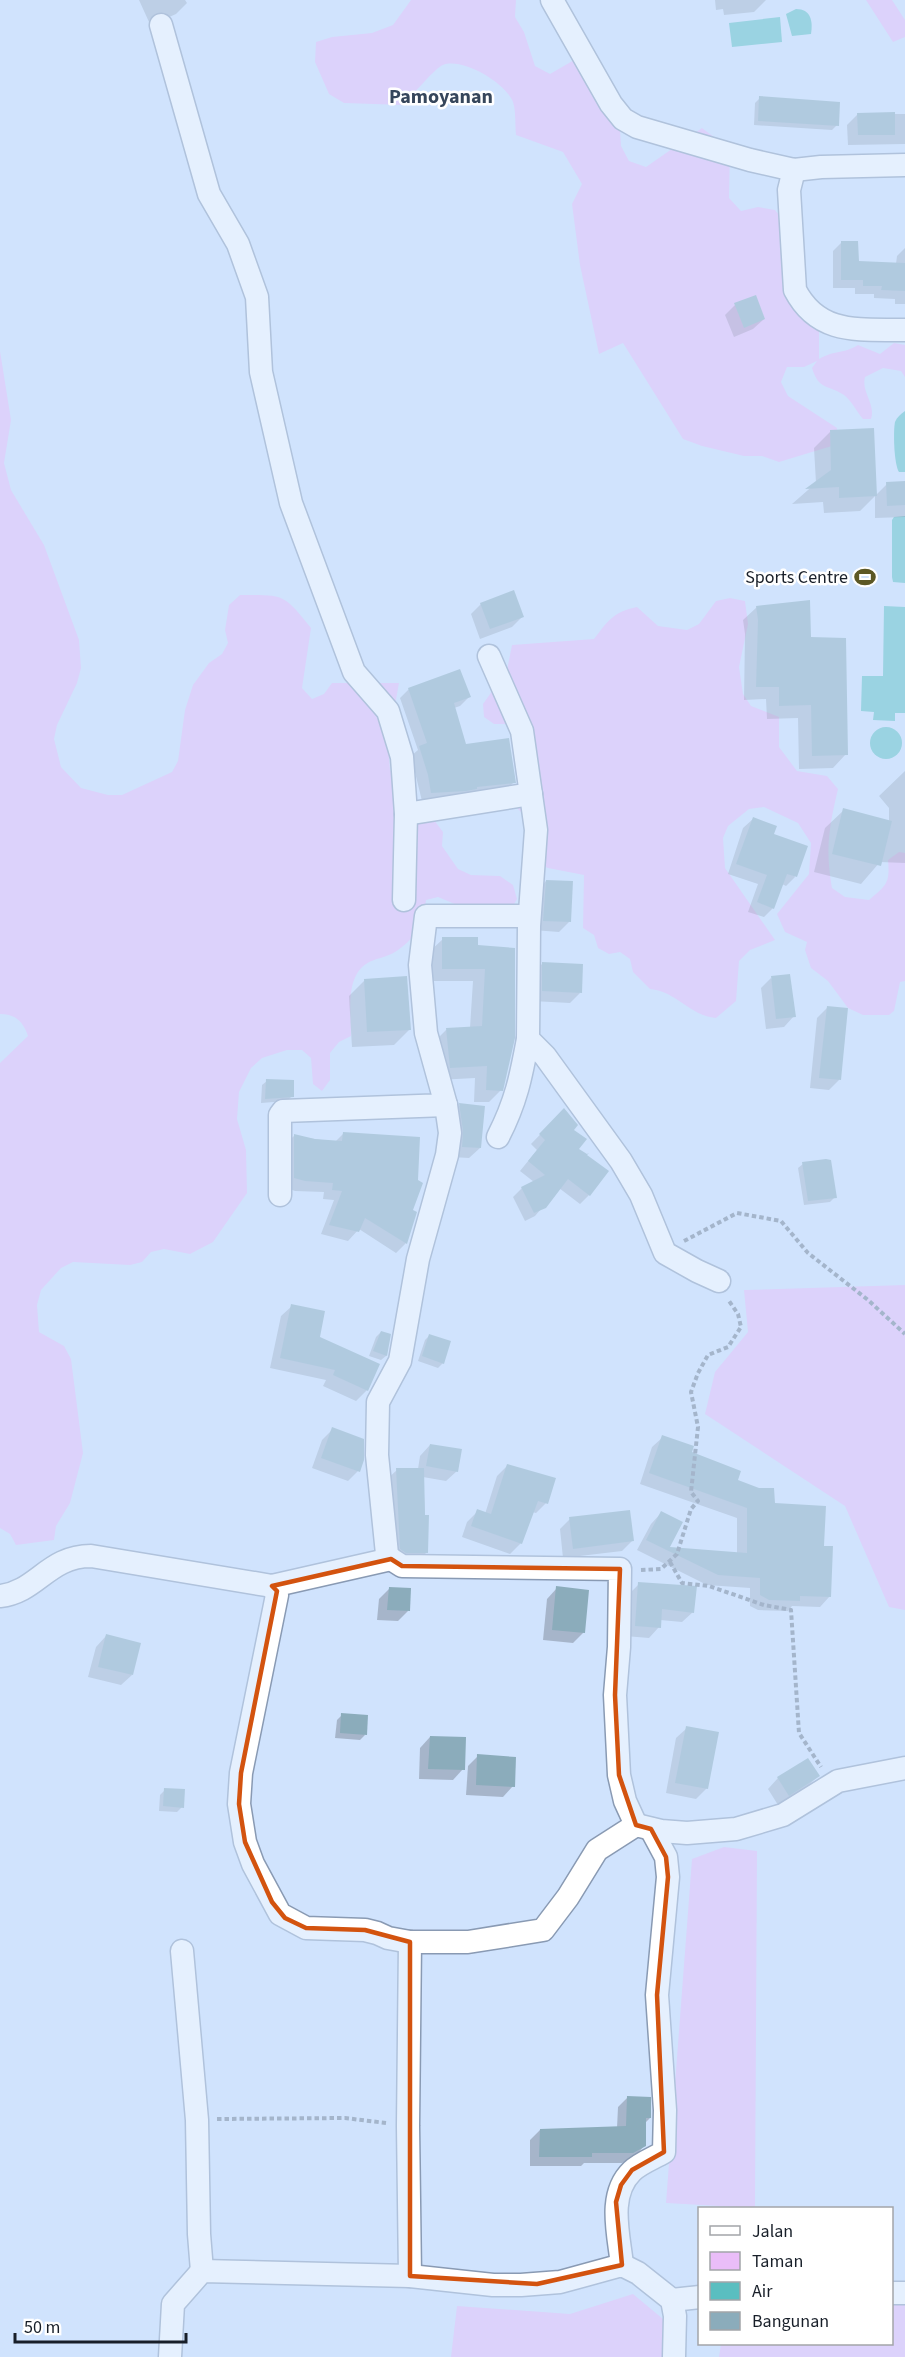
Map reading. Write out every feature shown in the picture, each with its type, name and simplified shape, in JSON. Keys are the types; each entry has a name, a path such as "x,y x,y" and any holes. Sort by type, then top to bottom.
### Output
{"street":[{"path":"552,0 611,104 622,119 648,130 750,160 794,170 820,167 905,165"},
{"path":"161,25 209,194 238,244 256,297 261,372 291,503 354,672 388,711 402,757 406,814 404,900"},
{"path":"794,170 789,190 795,290 802,303 810,313 823,322 845,328 905,330"},
{"path":"489,656 522,732 536,831 529,916 528,1039 517,1092 498,1137"},
{"path":"406,814 531,794"},
{"path":"529,916 426,916 420,965 426,1033 446,1105 450,1134 447,1155 418,1258 400,1360 378,1402 377,1455 387,1554 402,1566 620,1569 619,1647 615,1695 619,1775 625,1801 666,1857 668,1877 657,1995 664,2152 632,2170 621,2185 616,2202 622,2265"},
{"path":"528,1039 545,1056 621,1161 641,1196 665,1253 719,1281"},
{"path":"280,1195 280,1115 283,1111 446,1105"},
{"path":"0,1596 23,1590 44,1572 77,1556 115,1560 272,1586 391,1559"},
{"path":"272,1586 277,1595 245,1752 239,1804 245,1842 272,1902 285,1918 306,1928 365,1930 388,1938 410,1942 468,1942 543,1930 568,1897 597,1850 644,1827 687,1833 736,1829 783,1815 838,1781 905,1768"},
{"path":"410,1942 408,2126 410,2276"},
{"path":"170,2357 173,2304 202,2271 197,2120 182,1952"},
{"path":"202,2271 410,2276 493,2285 560,2282 622,2265 638,2273 672,2300 675,2316 674,2357"},
{"path":"672,2300 698,2298"}],"path":[{"path":"665,1253 696,1233 737,1213 781,1221 808,1253 868,1300 905,1334"},
{"path":"620,1569 651,1571 662,1569 677,1554 691,1509 698,1501 691,1492 698,1427 691,1392 708,1355 728,1347 741,1327 738,1314 719,1281"},
{"path":"670,1562 682,1583 700,1584 764,1605 791,1610 799,1733 820,1767 827,1786"},
{"path":"197,2120 345,2118 408,2126"}],"highlighted area":[{"path":"391,1559 402,1566 620,1569 615,1695 619,1775 636,1825 651,1829 666,1857 668,1877 657,1995 664,2152 632,2170 621,2185 616,2202 622,2265 537,2284 410,2276 410,1942 365,1930 306,1928 285,1918 272,1902 245,1842 239,1804 241,1773 277,1591 272,1586"}],"green space":[{"path":"411,0 516,0 515,17 524,32 535,66 550,74 581,56 620,129 621,146 629,161 646,167 702,128 730,149 729,198 741,211 758,207 775,210 787,225 819,326 819,359 858,345 880,354 894,343 905,345 905,377 901,371 883,368 865,377 865,388 872,408 871,419 863,419 847,397 821,384 812,368 817,361 804,367 787,367 781,382 788,396 837,428 835,445 779,462 762,456 744,456 702,446 683,439 623,343 599,354 580,265 572,204 582,184 563,152 516,135 513,102 502,87 472,68 451,64 443,65 434,71 403,105 344,103 329,94 315,62 316,42 332,37 372,33 393,25"},
{"path":"866,0 892,0 905,20 905,37 893,42"},
{"path":"0,351 11,420 4,463 11,490 44,545 79,640 81,668 77,683 57,725 54,739 61,767 81,788 108,795 122,795 172,772 178,761 185,710 193,685 209,663 222,654 228,643 225,630 229,605 240,595 266,595 282,598 311,628 302,688 312,699 324,694 332,683 399,683 393,716 387,729 390,770 405,794 434,820 443,832 442,846 458,869 471,875 500,876 513,885 517,899 510,911 462,907 438,897 426,900 421,922 410,940 392,954 363,966 358,972 351,993 351,1036 339,1042 330,1053 330,1080 322,1091 313,1084 311,1058 302,1050 287,1050 262,1058 251,1068 239,1092 237,1119 246,1150 247,1193 213,1242 190,1254 164,1249 151,1252 142,1262 130,1265 73,1262 61,1268 41,1290 37,1305 39,1332 64,1346 71,1359 83,1453 70,1503 56,1526 54,1540 16,1545 10,1534 0,1528 0,1063 28,1036 18,1019 0,1014"},
{"path":"730,598 745,601 748,624 739,667 743,694 751,706 779,717 779,747 797,771 827,776 838,789 829,838 832,888 845,897 869,900 880,891 888,879 888,860 899,852 905,853 905,981 900,982 894,1011 889,1015 863,1015 848,1008 828,981 811,968 805,950 807,942 785,932 777,914 809,874 811,843 798,823 764,807 749,809 728,826 723,838 725,868 775,940 750,950 739,961 736,1001 716,1018 698,1013 668,994 650,989 633,972 630,959 620,952 609,954 598,948 594,935 583,928 584,875 548,868 537,863 526,817 517,808 523,784 518,724 494,724 484,717 483,704 507,670 512,645 594,639 612,618 637,607 658,626 687,630 699,624 716,601"},
{"path":"905,1285 905,1610 889,1607 845,1506 705,1414 715,1372 748,1332 744,1290"},
{"path":"724,1847 757,1851 755,2207 666,2203 692,1859"},
{"path":"633,2294 669,2324 665,2357 451,2357 457,2306 570,2314"},
{"path":"893,2303 905,2304 905,2357 719,2357 721,2345 893,2345"}],"water":[{"path":"796,9 808,13 812,25 811,34 792,36 786,14"},
{"path":"780,17 782,42 732,47 729,23"},
{"path":"905,411 905,472 899,472 895,455 894,426"},
{"path":"905,516 905,583 893,582 892,520 894,517"},
{"path":"884,606 905,607 905,713 895,713 895,721 873,720 874,712 861,711 862,676 883,676"},
{"path":"886,727 897,732 902,743 897,754 886,759 875,754 870,743 875,732"}],"building":[{"path":"759,96 840,102 839,126 758,121"},
{"path":"895,112 895,135 858,135 857,113"},
{"path":"841,241 858,241 859,261 905,263 905,291 881,290 882,286 863,286 863,280 841,280"},
{"path":"756,295 765,319 744,328 734,303"},
{"path":"874,428 877,496 839,498 839,487 805,489 831,470 830,430"},
{"path":"905,481 905,505 887,506 886,482"},
{"path":"514,590 524,617 490,629 480,603"},
{"path":"810,600 811,637 846,638 848,755 812,756 811,705 779,706 779,687 756,687 758,620 756,606"},
{"path":"460,669 471,697 454,703 466,744 509,738 516,783 477,787 477,789 466,791 431,793 419,746 427,743 408,688"},
{"path":"843,808 892,821 881,866 832,854"},
{"path":"753,817 777,826 774,834 808,846 797,877 787,874 774,909 757,902 767,875 736,864"},
{"path":"546,880 573,881 571,922 543,921"},
{"path":"442,937 478,937 478,945 515,948 515,1038 503,1091 486,1090 487,1066 450,1068 446,1028 482,1026 485,969 442,969"},
{"path":"542,962 583,964 582,993 542,991"},
{"path":"790,974 796,1017 776,1019 771,976"},
{"path":"407,976 411,1030 367,1032 364,979"},
{"path":"827,1006 848,1008 841,1080 819,1078"},
{"path":"266,1079 294,1080 294,1097 265,1099"},
{"path":"459,1103 485,1106 481,1148 462,1147 463,1131"},
{"path":"564,1108 578,1125 574,1130 587,1139 579,1149 589,1153 587,1155 609,1171 590,1196 568,1179 546,1208 534,1213 521,1187 545,1175 528,1161 545,1140 539,1134"},
{"path":"343,1132 420,1137 418,1180 423,1183 413,1210 417,1212 407,1244 365,1218 359,1232 329,1225 342,1191 332,1190 333,1183 294,1178 294,1134 315,1139 342,1141"},
{"path":"831,1160 837,1198 808,1201 802,1162"},
{"path":"291,1304 325,1311 320,1337 380,1364 368,1391 333,1375 335,1370 280,1358"},
{"path":"381,1331 391,1334 387,1356 373,1351"},
{"path":"429,1334 451,1341 444,1364 422,1356"},
{"path":"332,1427 364,1439 364,1460 360,1472 321,1458"},
{"path":"662,1435 694,1446 692,1452 741,1471 738,1480 759,1488 774,1488 775,1503 826,1506 824,1546 833,1546 831,1597 800,1596 800,1601 769,1600 760,1595 760,1578 718,1575 646,1540 661,1511 683,1522 670,1547 747,1553 747,1508 649,1473"},
{"path":"430,1444 462,1449 458,1472 426,1466"},
{"path":"507,1464 556,1478 548,1504 538,1501 522,1544 471,1526 477,1509 491,1514"},
{"path":"396,1468 424,1468 425,1515 429,1515 428,1553 406,1553 400,1549"},
{"path":"630,1510 634,1541 573,1549 569,1517"},
{"path":"638,1582 697,1586 694,1613 662,1609 661,1628 635,1626"},
{"path":"556,1586 589,1590 585,1633 552,1630"},
{"path":"389,1587 411,1588 410,1611 387,1610"},
{"path":"106,1634 141,1643 133,1675 98,1667"},
{"path":"341,1713 368,1715 367,1735 340,1733"},
{"path":"686,1726 719,1732 708,1789 675,1783"},
{"path":"430,1736 466,1737 465,1770 428,1769"},
{"path":"477,1754 516,1757 515,1787 476,1785"},
{"path":"808,1758 820,1776 789,1796 777,1777"},
{"path":"164,1788 185,1789 184,1808 163,1806"},
{"path":"627,2096 651,2097 651,2118 646,2118 646,2146 633,2153 592,2153 592,2157 539,2157 540,2129 626,2126"}],"place":[{"name":"Sports Centre","path":"865,577"}],"district":[{"name":"Pamoyanan","path":"441,96"}]}
